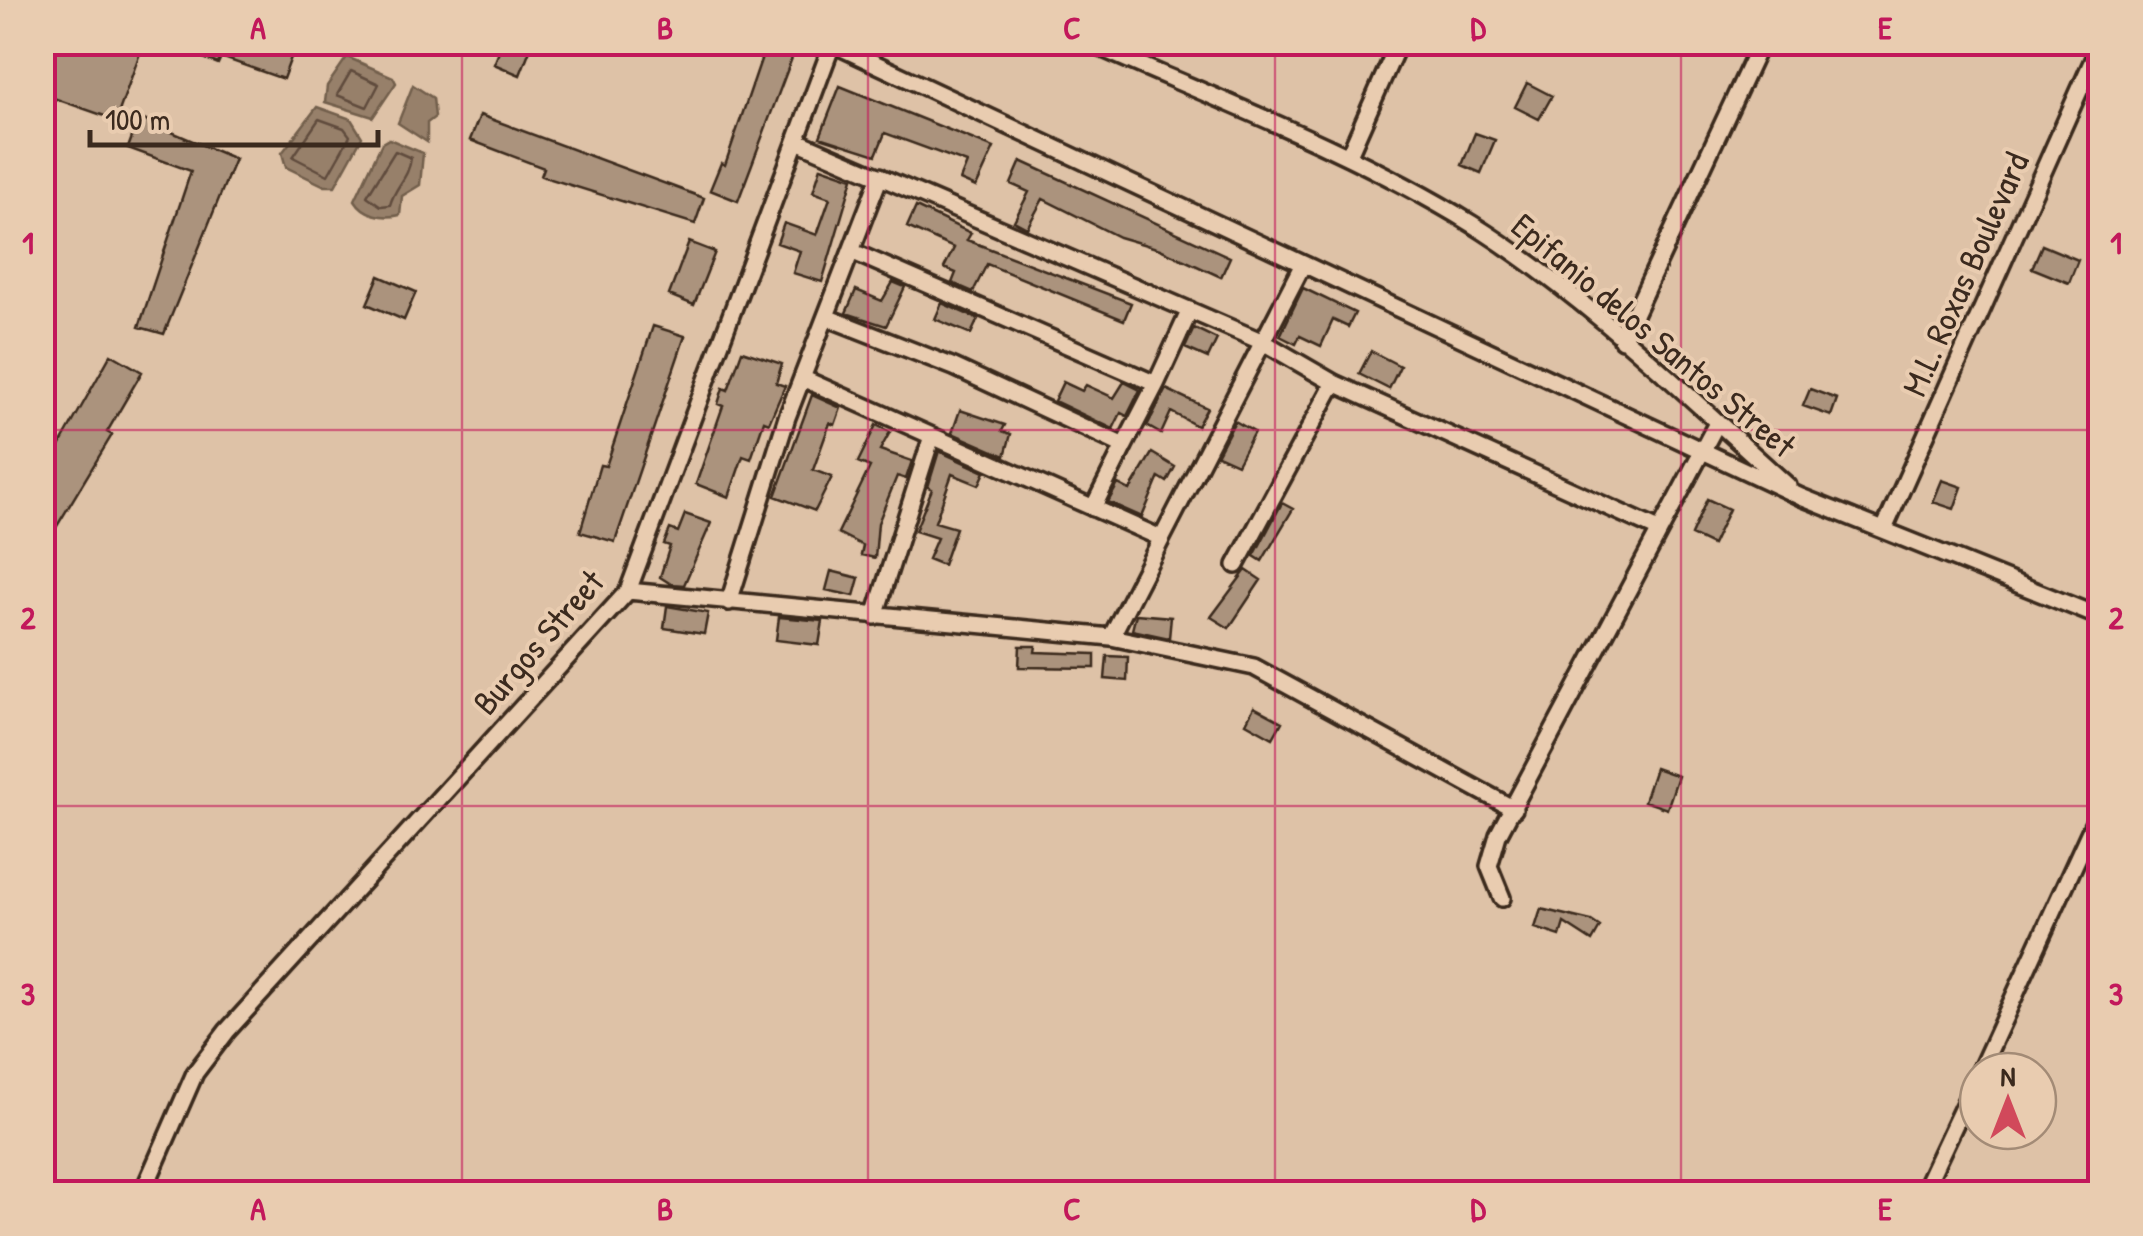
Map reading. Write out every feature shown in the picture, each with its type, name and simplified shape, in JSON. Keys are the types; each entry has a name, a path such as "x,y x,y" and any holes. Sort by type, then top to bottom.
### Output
{"street":[{"name":"Epifanio delos Santos Street","path":"1088,42 1348,157 1472,225 1622,340 1801,497"},
{"path":"1348,157 1399,42"},
{"path":"1622,340 1761,42"},
{"path":"832,43 1801,497 1884,527 2100,617"},
{"name":"Burgos Street","path":"142,1194 195,1073 226,1032 628,591 832,43"},
{"name":"M.L. Roxas Boulevard","path":"1884,527 2100,44"},
{"path":"796,141 1263,342 1334,383 1659,530"},
{"path":"728,602 802,378 880,176"},
{"path":"851,250 1156,384"},
{"path":"1110,637 1303,264"},
{"path":"1093,508 1190,310"},
{"path":"826,317 942,362 1124,446"},
{"path":"802,378 1161,538"},
{"path":"1236,566 1334,383"},
{"path":"1502,898 1491,877 1490,852 1717,423"},
{"path":"875,616 932,436"},
{"path":"628,591 1110,637 1254,667 1514,810"},
{"path":"1989,1051 2100,808"},
{"path":"1922,1194 1958,1118"}],"water":[{"path":"347,57 393,77 396,83 373,117 325,102 327,86"},
{"path":"413,85 433,98 435,117 427,123 427,142 398,123"},
{"path":"317,107 351,119 362,137 335,186 325,186 286,167 282,153"},
{"path":"389,139 423,153 420,185 402,196 400,215 374,215 355,200 382,143"}],"building":[{"path":"50,42 144,42 116,120 42,94 42,63"},
{"path":"164,42 265,42 293,52 283,79 221,57 218,64"},
{"path":"503,42 533,42 520,75 494,64"},
{"path":"767,42 798,42 738,201 710,190 721,163 725,165"},
{"path":"1527,83 1552,96 1539,119 1515,107"},
{"path":"840,86 994,148 976,187 960,180 967,163 885,133 876,155 820,137"},
{"path":"480,115 704,198 695,224 541,176 544,168 470,140"},
{"path":"139,118 235,159 164,334 139,327 191,171 128,148"},
{"path":"1475,133 1495,140 1481,173 1462,165"},
{"path":"1021,161 1230,257 1221,277 1160,249 1119,237 1043,199 1027,228 1014,221 1029,192 1011,184"},
{"path":"821,167 853,178 822,282 793,273 800,251 777,243 784,223 817,235 830,198 813,192"},
{"path":"916,207 971,233 967,240 1131,303 1124,320 987,264 973,292 952,283 956,273 944,268 954,248 907,227"},
{"path":"689,242 715,252 694,305 669,295"},
{"path":"2042,245 2078,260 2069,283 2032,268"},
{"path":"379,276 416,292 404,320 367,304"},
{"path":"893,282 905,287 886,326 846,313 856,290 882,301"},
{"path":"1303,288 1355,313 1348,327 1333,320 1321,346 1300,336 1296,344 1280,336"},
{"path":"942,303 978,319 971,334 935,319"},
{"path":"653,326 685,336 615,542 580,532 600,465 606,466"},
{"path":"1194,328 1217,339 1208,358 1185,348"},
{"path":"742,351 782,364 776,383 785,386 769,423 764,421 751,459 743,456 729,497 696,484 723,406 718,404 723,388 728,390"},
{"path":"1371,351 1400,366 1389,389 1359,374"},
{"path":"111,354 142,372 107,432 112,435 42,551 42,477"},
{"path":"1063,382 1082,391 1086,385 1114,398 1124,382 1140,390 1127,416 1121,413 1113,429 1054,401"},
{"path":"1166,389 1207,408 1197,426 1171,412 1161,434 1147,426"},
{"path":"1810,389 1837,399 1831,416 1803,406"},
{"path":"812,395 841,408 835,425 830,423 813,470 832,477 815,511 775,496"},
{"path":"960,410 1005,425 1002,431 1011,434 1005,456 952,433"},
{"path":"1235,421 1254,432 1237,464 1217,455"},
{"path":"876,425 890,432 880,450 912,461 906,479 897,476 878,523 875,558 861,555 863,546 838,533 870,467 858,462"},
{"path":"939,451 985,472 979,485 952,474 935,522 956,528 943,565 928,559 937,538 915,531 932,489 928,487"},
{"path":"1152,453 1175,467 1167,482 1159,477 1142,517 1108,502 1118,484 1130,490"},
{"path":"1942,480 1962,487 1954,509 1933,502"},
{"path":"1707,499 1729,509 1712,545 1691,535"},
{"path":"1282,503 1293,509 1262,561 1254,556"},
{"path":"685,514 711,523 684,585 671,584 660,577 670,546 664,544 670,529 678,532"},
{"path":"1246,570 1261,580 1229,628 1211,617"},
{"path":"831,571 859,578 854,596 826,590"},
{"path":"667,606 708,613 704,634 664,628"},
{"path":"1136,614 1171,617 1169,638 1132,630"},
{"path":"779,617 823,621 819,645 776,640"},
{"path":"1020,646 1036,646 1035,652 1095,654 1095,668 1019,667"},
{"path":"1107,656 1128,657 1127,681 1105,679"},
{"path":"1254,707 1282,722 1273,738 1246,723"},
{"path":"1655,768 1678,776 1667,809 1644,801"},
{"path":"1541,909 1591,921 1600,927 1592,941 1564,923 1560,936 1535,928"}]}
